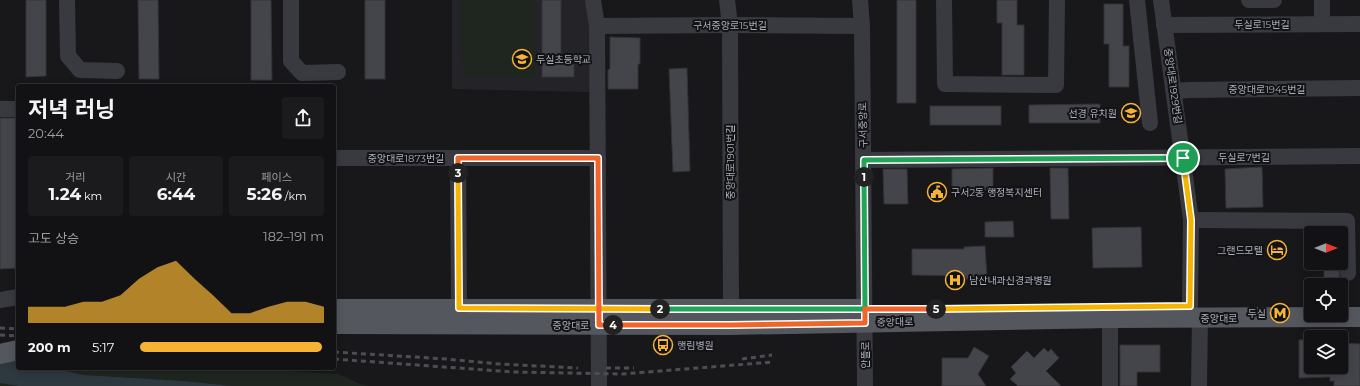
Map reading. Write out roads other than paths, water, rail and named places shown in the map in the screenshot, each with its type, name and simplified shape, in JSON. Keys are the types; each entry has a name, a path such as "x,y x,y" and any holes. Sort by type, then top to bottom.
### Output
{"main road":[{"name":"중앙대로","path":"865,316 1110,318 1304,306"},
{"path":"1348,306 1360,306"},
{"name":"중앙대로","path":"336,309 459,308 599,317"},
{"name":"중앙대로","path":"336,324 599,317 865,316 1195,312 1360,317"},
{"path":"0,342 16,338"},
{"path":"0,354 16,350"}],"street":[{"path":"67,0 68,56 80,70 117,72"},
{"path":"291,0 291,61 302,73 338,72"},
{"path":"593,0 597,26 599,384"},
{"name":"중앙대로1901번길","path":"727,0 730,25 731,317"},
{"name":"구서중앙로","path":"860,0 862,26 865,316"},
{"path":"944,0 945,84 1056,85 1057,0"},
{"path":"1137,0 1150,123"},
{"name":"중앙대로1929번길","path":"1161,0 1191,220 1199,386"},
{"path":"1249,0 1274,0"},
{"path":"1322,0 1322,24"},
{"name":"두실로15번길","path":"1164,25 1360,24"},
{"name":"구서중앙로15번길","path":"597,26 862,26"},
{"name":"중앙대로1945번길","path":"1174,91 1360,88"},
{"path":"0,100 16,99"},
{"path":"0,109 16,108"},
{"name":"두실로7번길","path":"864,160 1360,156"},
{"name":"중앙대로1873번길","path":"336,158 598,158"},
{"path":"458,158 459,308"},
{"path":"1191,220 1347,221 1348,273"},
{"path":"0,300 16,297"},
{"name":"안뜰로","path":"865,316 865,386"},
{"path":"1110,318 1110,386"}],"railway":[{"path":"0,328 16,329"},
{"path":"0,335 16,336"},
{"path":"336,352 578,368"},
{"path":"742,359 772,355"},
{"path":"336,359 514,372 622,374 773,362"},
{"path":"606,368 634,368"}],"place":[{"name":"두실초등학교","path":"522,59"},
{"name":"선경 유치원","path":"1131,113"},
{"name":"구서2동 행정복지센터","path":"937,192"},
{"name":"그랜드모텔","path":"1277,250"},
{"name":"남산내과신경과병원","path":"955,280"},
{"name":"두실","path":"1280,313"},
{"name":"행림병원","path":"663,345"}]}
